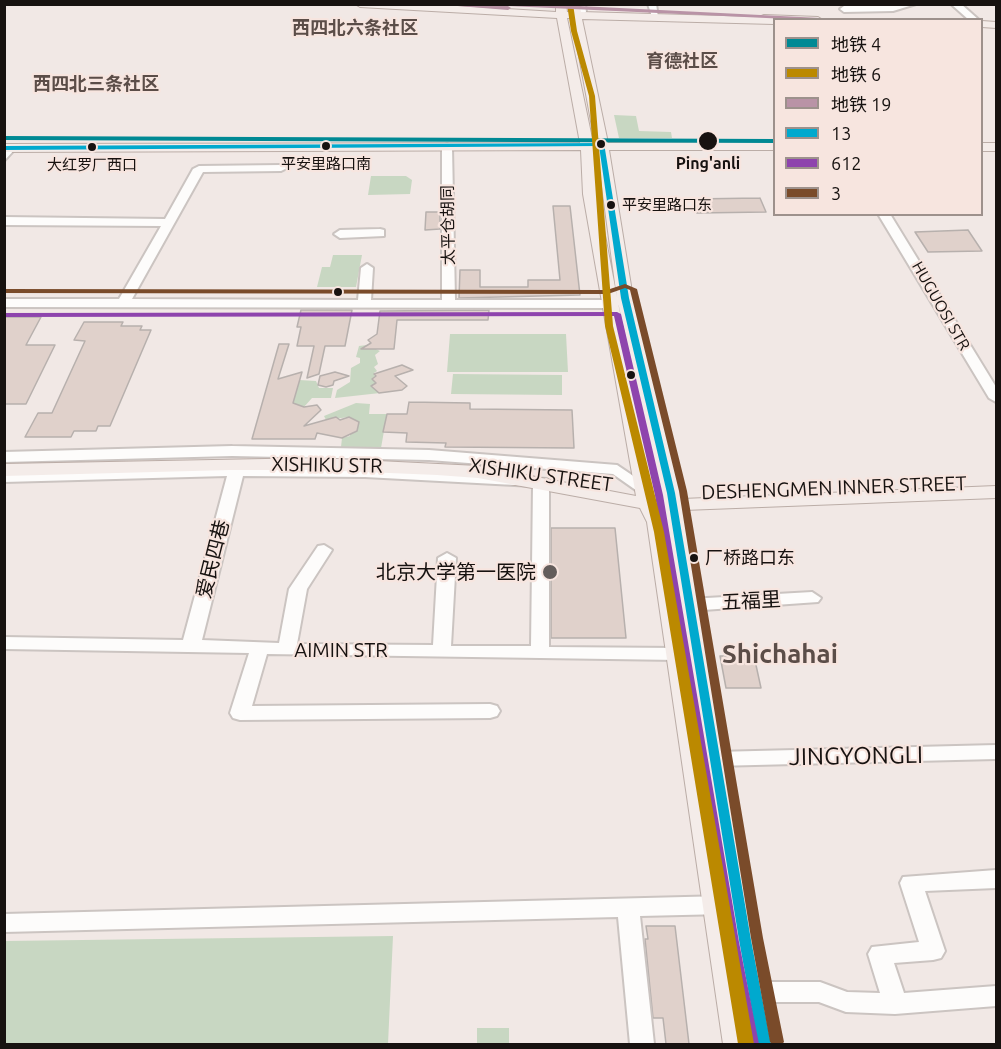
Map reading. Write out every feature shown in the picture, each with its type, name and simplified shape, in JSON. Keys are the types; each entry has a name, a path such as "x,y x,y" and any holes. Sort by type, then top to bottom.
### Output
{"main road":[{"path":"360,4 562,10 654,10 785,18"},
{"path":"405,4 562,10"},
{"path":"562,10 586,145 590,194 672,499 715,759 737,1044"},
{"path":"578,10 773,21"},
{"path":"578,10 602,144 617,301 646,497 657,522 677,654 728,905 745,940 765,1044"},
{"path":"7,151 602,144 773,146"},
{"name":"XISHIKU STREET","path":"4,464 231,458 366,459 531,471 646,497"},
{"name":"XISHIKU STR","path":"4,470 318,464 468,471 646,497"},
{"name":"DESHENGMEN INNER STREET","path":"672,499 996,482"},
{"path":"646,497 672,499 996,492"}],"street":[{"path":"843,7 893,8 912,4"},
{"path":"955,4 972,18"},
{"name":"太平仓胡同","path":"447,147 449,304"},
{"path":"123,304 199,169 281,168"},
{"name":"HUGUOSI STR","path":"885,216 996,398"},
{"path":"4,221 168,223"},
{"path":"340,234 380,233"},
{"path":"364,304 367,268"},
{"path":"4,303 449,304 617,301"},
{"name":"XISHIKU STREET","path":"4,457 232,451 429,455 617,470 646,497"},
{"name":"XISHIKU STREET","path":"4,477 236,471 365,472 542,482"},
{"name":"爱民四巷","path":"191,646 236,471"},
{"path":"540,652 542,482"},
{"path":"287,650 298,589 324,550"},
{"path":"442,650 447,558"},
{"name":"五福里","path":"689,605 812,598"},
{"name":"AIMIN STR","path":"4,643 260,647 287,650 677,654"},
{"path":"260,647 240,713 490,711"},
{"name":"JINGYONGLI","path":"715,759 996,752"},
{"path":"895,1004 880,954 933,951 911,883 996,879"},
{"path":"4,923 728,905"},
{"path":"628,906 642,1044"},
{"path":"755,992 820,992 846,1002 895,1004 996,996"}],"green space":[{"path":"614,115 636,116 639,131 671,132 672,138 619,138"},
{"path":"371,176 406,176 412,180 410,194 368,195"},
{"path":"333,255 362,255 356,287 317,287 322,267 330,267"},
{"path":"450,334 566,334 568,372 447,372"},
{"path":"367,345 380,351 375,355 378,364 374,367 377,371 374,373 376,383 372,386 381,390 380,393 335,398 337,390 350,382 351,368 360,363 360,358 356,357 359,346"},
{"path":"453,374 562,375 562,395 451,394"},
{"path":"299,380 316,381 319,388 333,388 331,398 312,398 304,407 293,403"},
{"path":"356,403 370,404 369,414 387,414 381,448 341,447 342,438 350,436 349,417 326,420 324,416"},
{"path":"393,936 388,1044 5,1044 5,941"},
{"path":"477,1028 509,1028 509,1043 477,1043"}],"building":[{"path":"760,198 766,212 697,213 692,199"},
{"path":"553,206 570,206 580,295 459,298 460,270 480,270 480,287 528,287 528,280 560,280"},
{"path":"426,212 440,212 440,229 425,230"},
{"path":"968,230 982,251 928,252 915,232"},
{"path":"301,310 352,310 345,346 325,346 319,374 307,378 314,346 297,346 301,327 297,327"},
{"path":"489,310 488,320 397,320 394,349 361,349 371,343 368,340 377,334 380,311"},
{"path":"4,317 41,317 26,345 55,345 26,404 4,404"},
{"path":"84,322 123,322 121,326 142,326 140,330 151,330 110,426 98,426 96,431 74,431 71,437 25,437 38,413 52,413 85,341 74,340"},
{"path":"279,344 289,344 278,379 302,372 293,403 304,407 317,405 321,410 304,426 336,417 340,420 349,417 359,422 357,431 342,438 317,433 315,439 252,439"},
{"path":"402,365 413,370 395,376 407,386 402,390 379,393 371,386 376,383 372,379 376,376 374,374"},
{"path":"335,372 349,376 334,381 333,385 326,387 318,385 320,376"},
{"path":"409,402 470,403 470,409 572,410 574,448 445,447 446,443 406,442 407,433 383,432 387,414 407,414"},
{"path":"551,528 615,528 626,638 551,638"},
{"path":"720,656 754,656 761,688 726,688"},
{"path":"646,926 675,926 689,1044 666,1044 663,1018 653,1018 645,939 648,939"}],"metro line":[{"name":"19","path":"435,4 508,8"},
{"name":"19","path":"490,4 813,18"},
{"name":"6","path":"570,4 574,31 592,96 609,326 659,532 746,1044"},
{"name":"4","path":"4,138 773,141"}],"transit line":[{"name":"13","path":"4,148 602,144 625,298 671,493 745,940 765,1044"},
{"name":"3","path":"4,291 608,292 625,286 633,289 683,491 757,938 777,1042"},
{"name":"612","path":"4,315 617,314 659,495 733,942 753,1044"}],"place":[{"name":"Ping'anli","path":"708,141"},
{"name":"平安里路口南","path":"326,146"},
{"name":"大红罗厂西口","path":"92,147"},
{"name":"平安里路口东","path":"611,205"},
{"name":"厂桥路口东","path":"694,558"},
{"name":"北京大学第一医院","path":"550,572"}],"district":[{"name":"西四北六条社区","path":"355,28"},
{"name":"育德社区","path":"682,61"},
{"name":"西四北三条社区","path":"96,84"},
{"name":"Shichahai","path":"780,654"}]}
